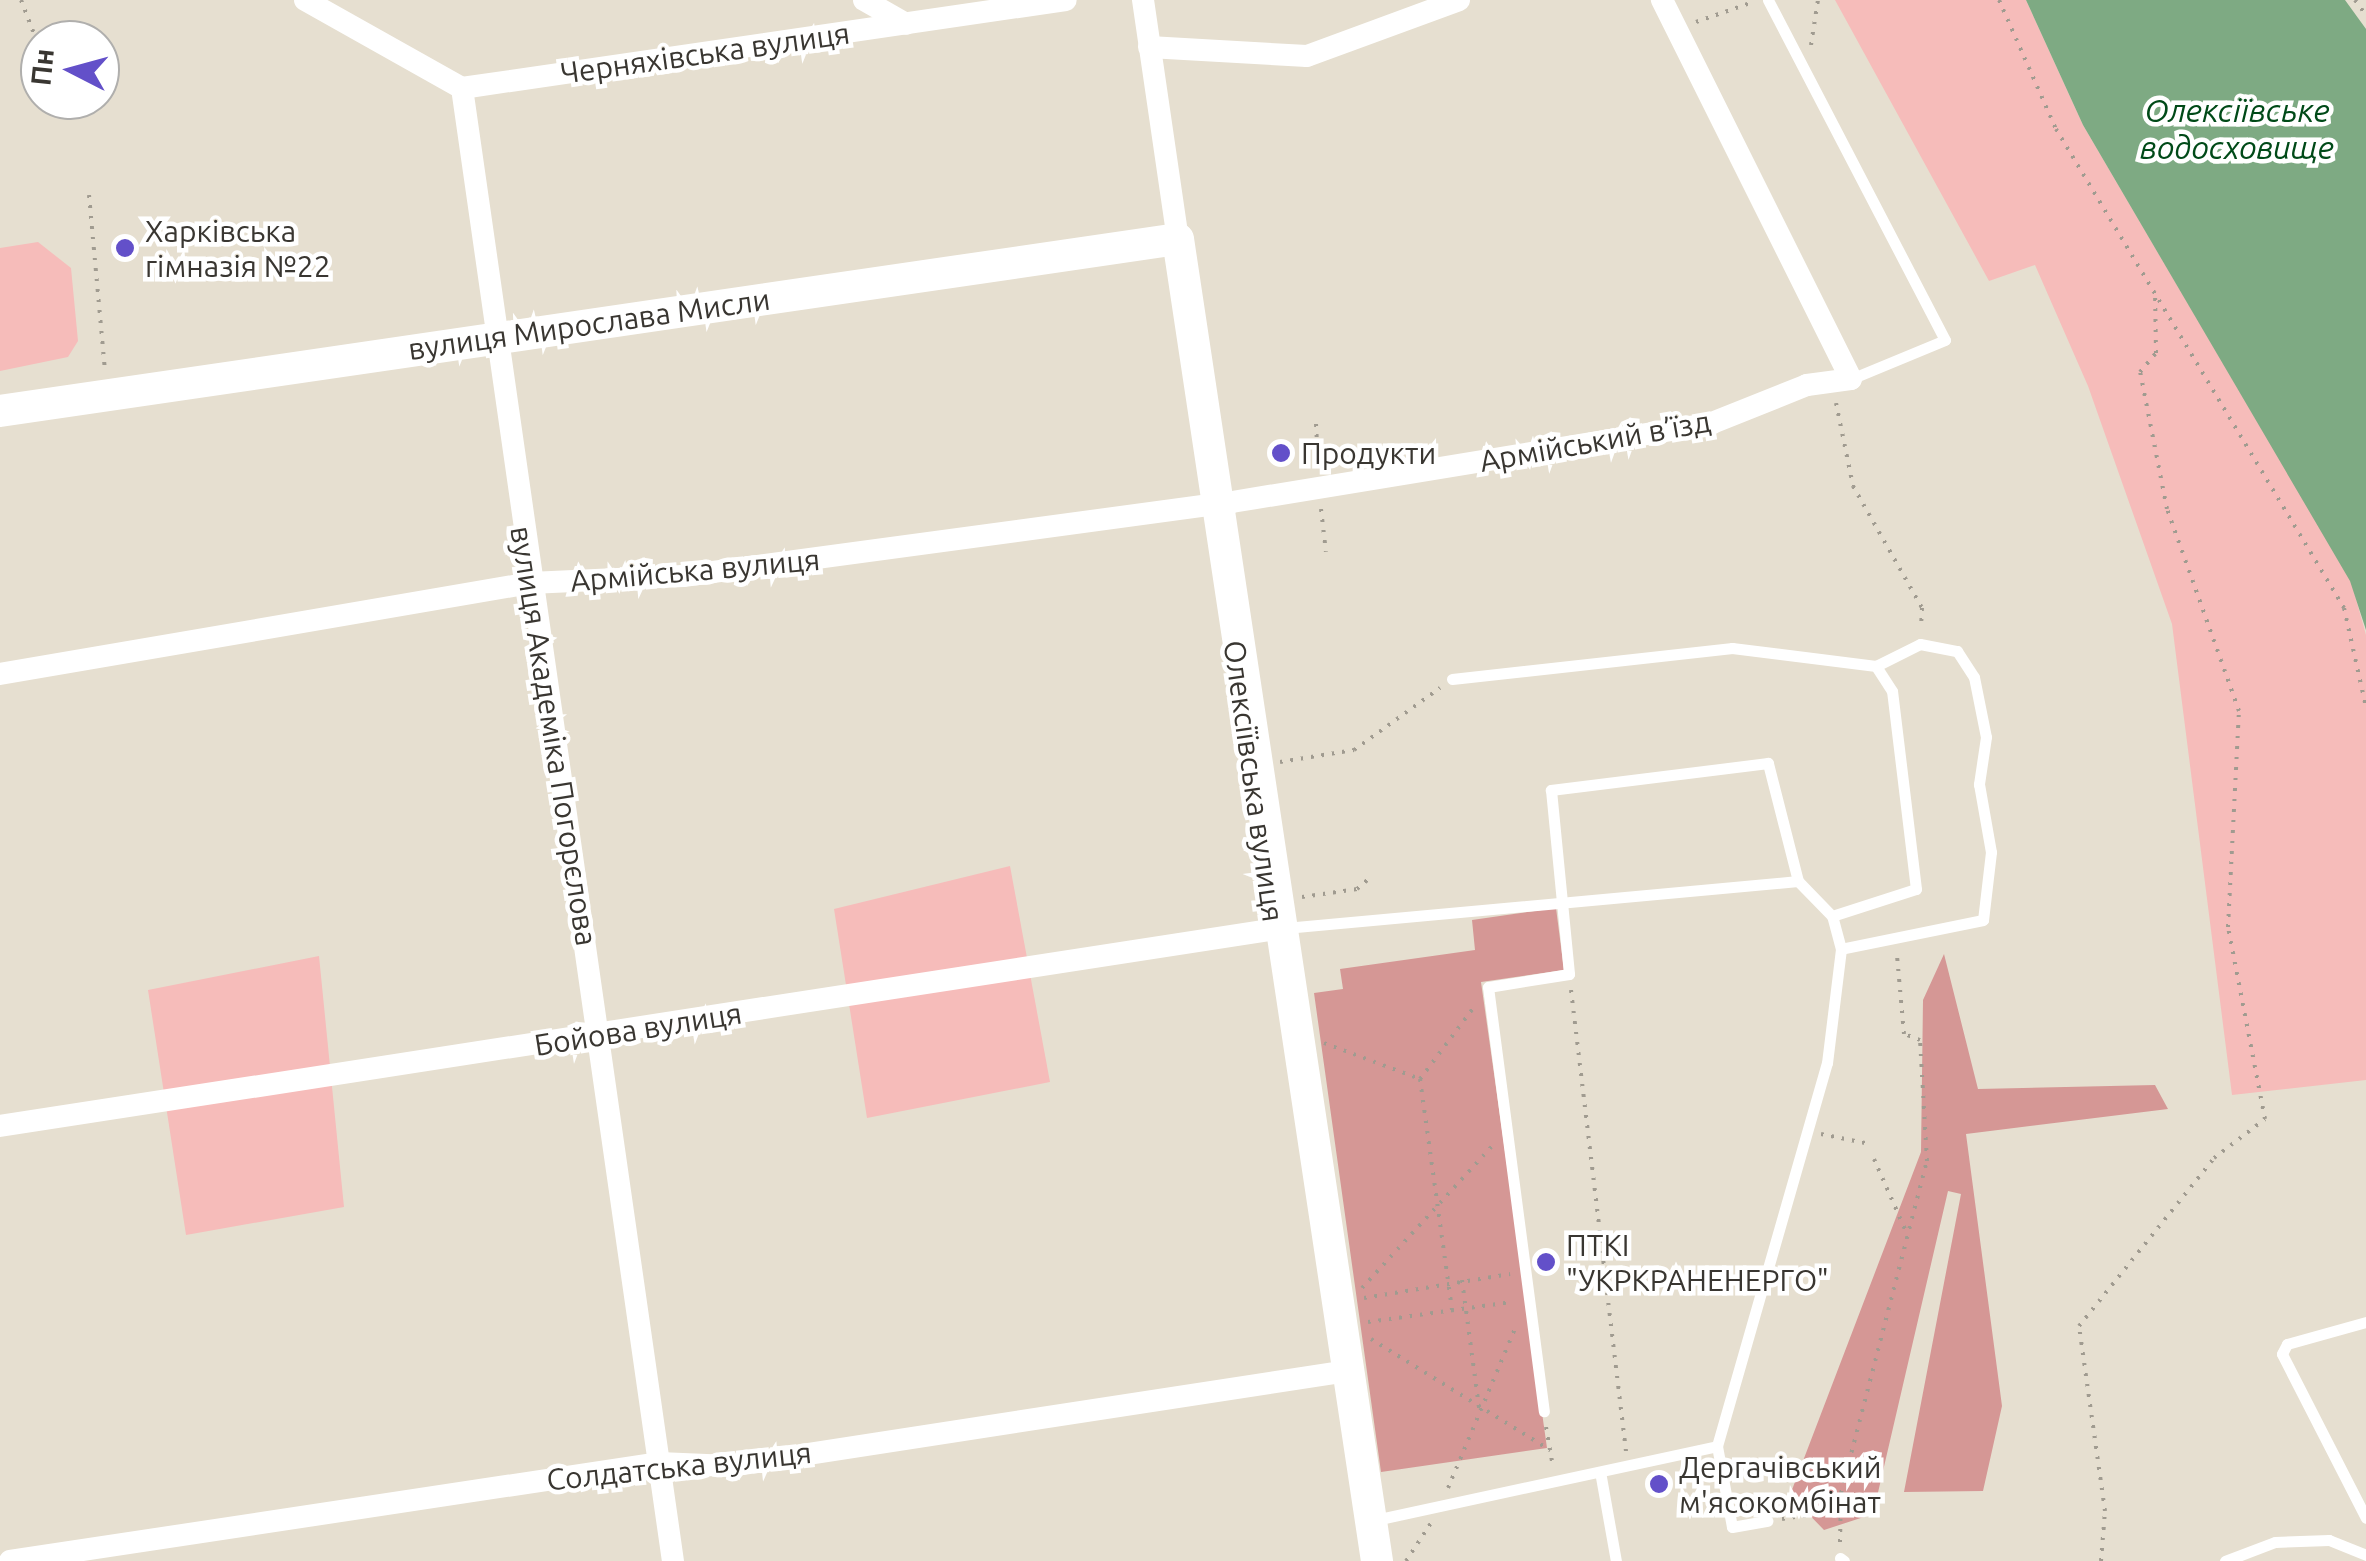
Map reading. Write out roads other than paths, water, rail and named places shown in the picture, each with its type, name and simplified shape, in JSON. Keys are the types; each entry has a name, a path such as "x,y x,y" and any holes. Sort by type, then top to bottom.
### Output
{"street":[{"path":"306,0 462,88"},
{"path":"864,0 906,24"},
{"name":"Черняхівська вулиця","path":"462,88 1066,0"},
{"name":"Олексіївська вулиця","path":"1143,0 1252,766 1281,914 1377,1561"},
{"path":"1150,47 1245,46 1308,56 1417,7 1459,0"},
{"path":"1662,0 1842,381"},
{"name":"вулиця Академіка Погорєлова","path":"462,88 673,1561"},
{"name":"вулиця Мирослава Мисли","path":"0,412 1178,240"},
{"name":"Армійський в’їзд","path":"1215,505 1712,423 1842,381"},
{"name":"Армійська вулиця","path":"0,674 530,583 683,576 1215,505"},
{"name":"Бойова вулиця","path":"0,1126 600,1034 1281,914"},
{"name":"Солдатська вулиця","path":"10,1561 659,1463 730,1466 1347,1371"}],"lane":[{"path":"1768,0 1946,340 1842,381"},
{"path":"1452,679 1732,648 1876,666 1920,644 1956,650 1974,676 1991,852 1982,920 1841,949"},
{"path":"1832,916 1916,888 1892,691 1876,666"},
{"path":"1544,1410 1488,987 1569,974 1551,790 1768,763 1798,882 1832,916 1841,949 1827,1063 1718,1446 1732,1527 1767,1522"},
{"path":"1281,914 1562,901 1798,882"},
{"path":"2366,1322 2282,1354 2366,1518"},
{"path":"1371,1521 1628,1472 1718,1446"},
{"path":"1601,1477 1616,1561"},
{"path":"2225,1561 2276,1542 2329,1540 2366,1555"}],"water":[{"name":"Олексіївське водосховище","path":"2026,0 2345,0 2366,29 2366,630 2350,581 2083,125"}],"place":[{"name":"Харківська гімназія №22","path":"125,248"},
{"name":"Продукти","path":"1281,453"},
{"name":"ПТКІ \"УКРКРАНЕНЕРГО\"","path":"1546,1262"},
{"name":"Дергачівський м'ясокомбінат","path":"1659,1484"}]}
